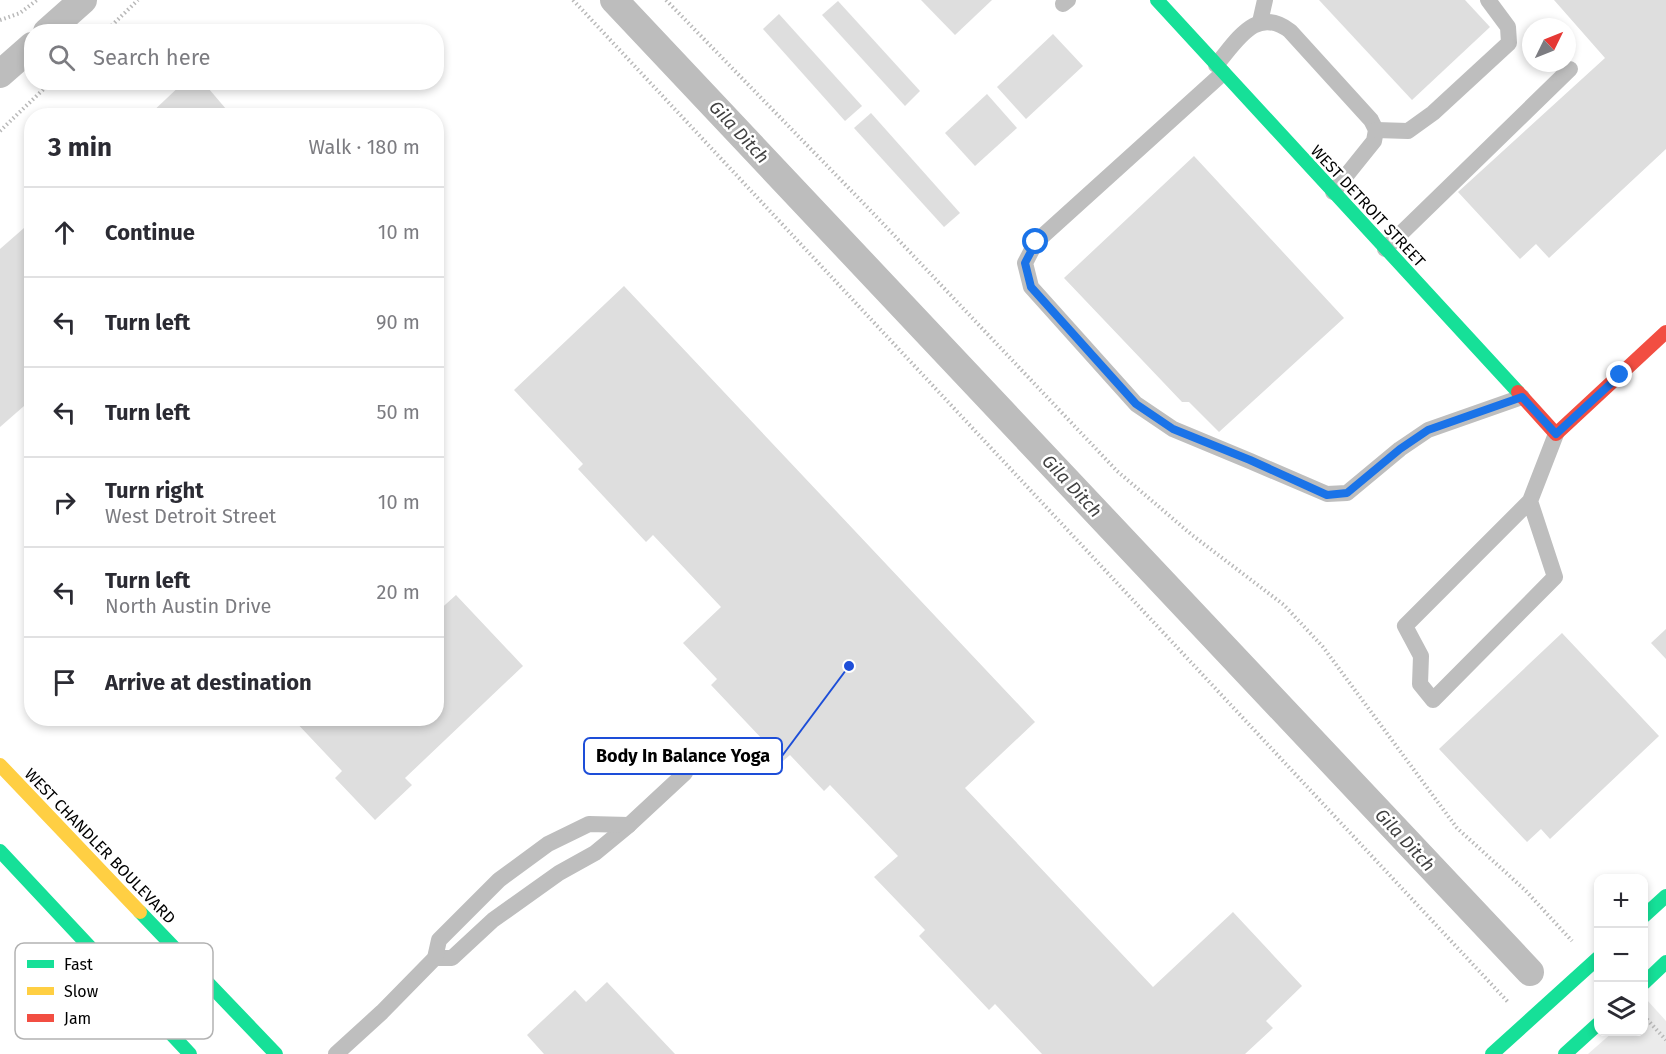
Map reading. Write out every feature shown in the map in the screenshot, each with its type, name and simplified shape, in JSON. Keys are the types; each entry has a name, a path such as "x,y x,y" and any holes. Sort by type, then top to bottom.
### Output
{"main road":[{"name":"WEST DETROIT STREET","path":"1156,0 1556,434"},
{"path":"1556,434 1666,332"},
{"name":"WEST CHANDLER BOULEVARD","path":"0,765 170,943"},
{"path":"0,851 86,943"},
{"path":"1648,912 1666,896"},
{"path":"1492,1054 1594,962"},
{"path":"1648,978 1666,962"},
{"name":"WEST CHANDLER BOULEVARD","path":"213,988 276,1054"},
{"path":"1565,1054 1594,1028"},
{"path":"176,1039 190,1054"}],"lane":[{"path":"1260,22 1265,0"},
{"path":"1376,130 1408,131 1433,112 1509,43 1508,27 1488,0"},
{"path":"1333,192 1368,150 1374,141 1376,130 1371,120 1290,32 1282,25 1260,22 1249,27 1220,69 1036,242 1025,263 1031,287 1136,404 1173,429 1250,460 1327,495 1347,493 1400,449 1428,430 1522,397"},
{"path":"1385,249 1567,72"},
{"path":"1530,501 1555,577 1433,700 1420,684 1421,656 1405,626 1530,501 1556,434"},
{"path":"435,958 452,958 493,920 559,873 595,853 685,773"},
{"path":"336,1054 382,1012 435,958 439,940 499,880 548,844 589,824 629,825"}],"path":[{"path":"0,20 20,13 37,0"},
{"path":"113,24 138,0"},
{"path":"573,0 1527,1022"},
{"path":"666,0 872,212 1117,471 1192,535 1284,605 1323,647 1457,828 1525,890 1594,960"},
{"path":"0,131 43,90"},
{"path":"1648,1020 1666,1040"}],"shaded area":[{"path":"1648,1001 1666,1021 1666,1054 1588,1054 1608,1036 1648,1036"}],"building":[{"path":"921,0 992,0 955,35"},
{"path":"1319,0 1465,0 1490,27 1412,100"},
{"path":"1554,0 1666,0 1666,149 1549,258 1536,244 1520,259 1458,192 1605,58 1576,25 1576,18 1570,18"},
{"path":"838,1 920,91 905,106 822,15"},
{"path":"779,14 862,106 845,121 763,29"},
{"path":"1053,34 1083,66 1026,119 997,87"},
{"path":"176,90 210,90 225,108 156,108"},
{"path":"987,94 1017,128 975,166 945,133"},
{"path":"871,113 960,213 944,227 854,128"},
{"path":"1194,156 1344,318 1219,432 1189,402 1182,402 1064,278"},
{"path":"24,228 24,406 0,427 0,249"},
{"path":"624,286 1035,722 965,788 1153,987 1233,912 1302,986 1266,1021 1273,1028 1245,1054 1042,1054 995,1004 989,1010 919,936 925,930 874,877 898,856 830,785 824,791 790,755 783,761 711,685 717,679 683,643 721,607 653,535 646,542 578,469 583,464 514,390"},
{"path":"456,595 523,666 405,778 412,785 375,820 335,778 342,771 300,726 444,726 444,606"},
{"path":"1666,629 1666,659 1651,643"},
{"path":"1562,633 1659,736 1550,839 1541,829 1527,842 1439,749"},
{"path":"607,982 675,1054 544,1054 527,1035 575,990 586,1002"}],"waterway":[{"name":"Gila Ditch","path":"56,24 83,0"},
{"name":"Gila Ditch","path":"614,0 1530,972"},
{"name":"Gila Ditch","path":"0,74 24,53"}],"traffic: fast":[{"path":"1157,0 1518,392"},
{"path":"0,851 86,943"},
{"path":"1648,912 1666,896"},
{"path":"140,912 170,943"},
{"path":"1492,1054 1594,962"},
{"path":"1645,982 1666,962"},
{"path":"213,988 276,1054"},
{"path":"1565,1054 1594,1028"},
{"path":"176,1039 190,1054"}],"traffic: slow":[{"path":"0,765 140,912"}],"traffic: jam":[{"path":"1518,392 1556,434 1666,332"}],"place":[{"name":"Body In Balance Yoga","path":"849,666"}],"route":[{"path":"1036,242 1025,263 1031,287 1136,404 1173,429 1250,460 1327,495 1347,493 1400,449 1428,430 1522,397 1556,434 1620,375"}]}
